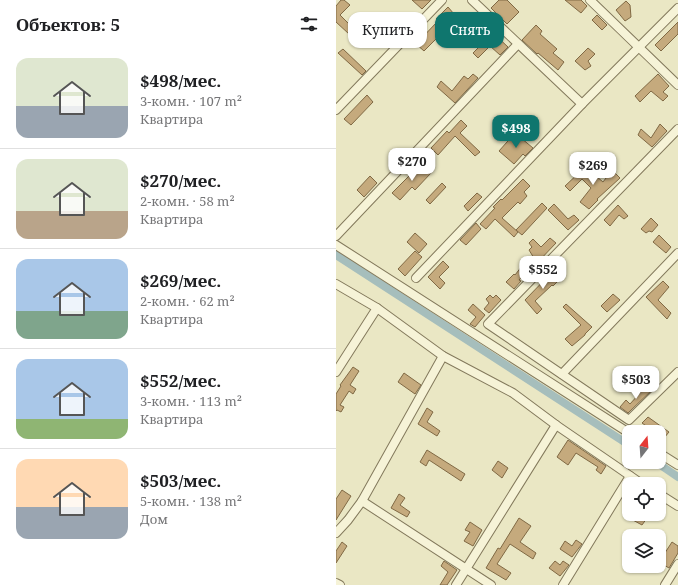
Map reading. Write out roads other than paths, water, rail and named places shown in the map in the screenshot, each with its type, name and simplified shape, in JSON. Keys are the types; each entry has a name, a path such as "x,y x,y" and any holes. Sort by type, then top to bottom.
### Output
{"street":[{"path":"336,110 442,0"},
{"path":"472,0 582,104"},
{"path":"590,0 678,85"},
{"path":"416,278 582,104 678,8"},
{"path":"336,236 518,44"},
{"path":"678,129 488,324 629,420 678,372"},
{"path":"336,245 622,429"},
{"path":"562,374 678,253"},
{"path":"336,284 377,308 443,356 513,392 630,476 563,585"},
{"path":"336,372 377,308"},
{"path":"336,532 348,520 362,501 443,356"},
{"path":"456,585 556,424"},
{"path":"666,457 678,465"},
{"path":"666,498 678,506"},
{"path":"362,501 491,585"},
{"path":"665,585 678,564"},
{"path":"336,583 340,585"}],"waterway":[{"path":"336,255 622,440"},
{"path":"666,469 678,477"}]}
